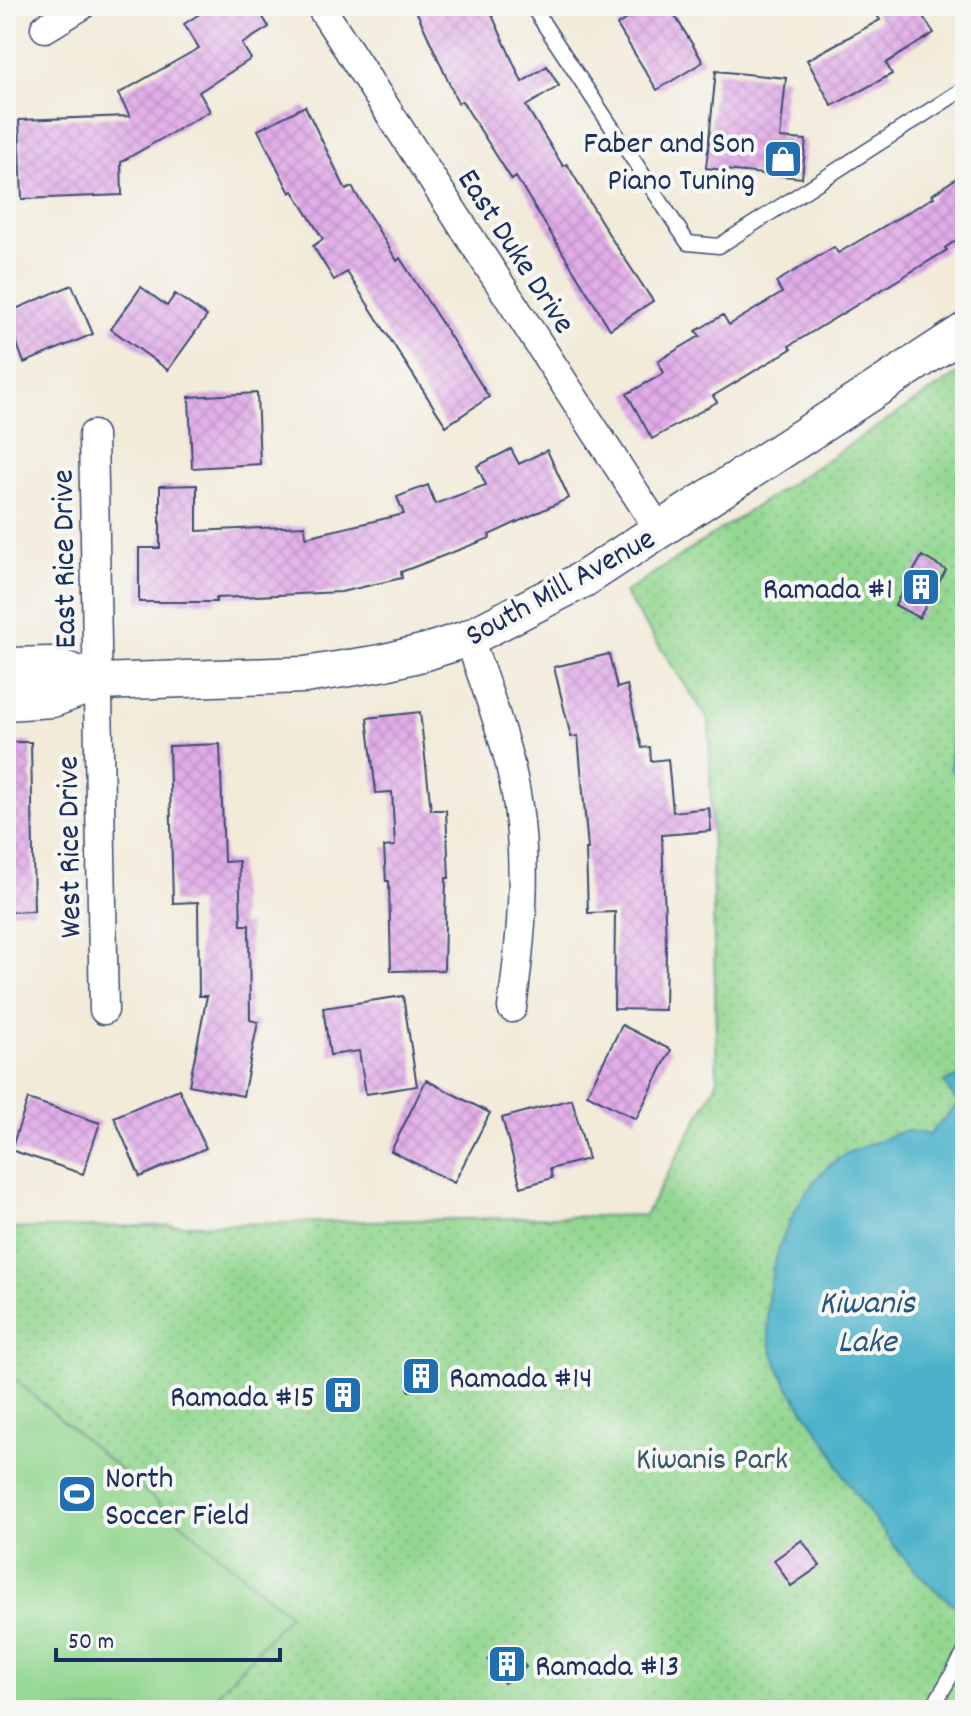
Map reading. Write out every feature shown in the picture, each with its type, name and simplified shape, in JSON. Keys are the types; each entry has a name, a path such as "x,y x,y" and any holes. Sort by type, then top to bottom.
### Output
{"street":[{"name":"East Duke Drive","path":"320,6 660,531"},
{"path":"45,28 74,8"},
{"name":"South Mill Avenue","path":"6,702 52,699 98,682 305,675 381,663 469,638 584,579 965,331"},
{"name":"East Rice Drive","path":"93,435 98,682"},
{"path":"469,638 510,764 518,806 523,857 523,909 512,1008"},
{"name":"South Mill Avenue","path":"6,666 52,665 98,682"},
{"name":"West Rice Drive","path":"98,682 104,1010"}],"lane":[{"path":"532,6 688,243 719,246 965,88"},
{"path":"931,1710 965,1652"}],"green space":[{"name":"Kiwanis Park","path":"965,369 965,1710 6,1710 6,1229 645,1215 717,1083 709,721 624,593"},
{"name":"North Soccer Field","path":"6,1372 289,1615 203,1710 6,1710"}],"water":[{"path":"965,690 965,794 950,767 954,710"},
{"name":"Kiwanis Lake","path":"965,1075 965,1612 928,1583 894,1546 863,1505 783,1377 771,1346 768,1322 773,1270 780,1244 804,1196 820,1175 846,1153 898,1133 908,1131 929,1135 958,1104 944,1082"}],"building":[{"path":"212,6 256,6 269,27 242,44 251,59 199,92 210,111 121,162 122,195 22,199 19,120 130,116 118,94 199,48 184,24"},
{"path":"414,6 488,6 522,82 547,66 559,86 526,106 563,166 567,164 653,301 610,329 516,177 512,180 462,101 458,103"},
{"path":"648,6 669,6 703,62 657,90 617,25"},
{"path":"871,6 916,6 934,33 886,63 892,74 832,106 807,60 880,20"},
{"path":"716,71 786,78 780,138 806,140 802,178 706,168"},
{"path":"305,106 346,190 352,187 397,261 400,258 489,397 446,426 347,272 334,280 313,246 323,239 293,191 290,193 258,130"},
{"path":"965,172 965,234 945,248 947,250 789,346 791,349 713,396 717,402 652,439 627,394 664,373 658,361 700,336 696,331 723,315 729,325 782,293 776,282 834,247 838,253 934,197 932,195"},
{"path":"72,285 93,334 24,363 6,313"},
{"path":"141,287 167,306 175,294 207,316 168,370 111,329"},
{"path":"257,393 260,464 192,468 189,397"},
{"path":"511,449 519,464 547,450 569,498 489,535 490,538 401,572 402,578 341,592 216,598 216,602 139,602 139,548 160,548 160,486 197,485 197,531 305,526 306,537 404,514 397,497 428,485 435,504 486,485 477,466"},
{"name":"Ramada #1","path":"922,556 946,570 919,618 895,605"},
{"path":"609,654 617,688 627,685 642,748 650,747 651,761 668,759 673,812 709,808 711,831 662,835 665,1010 614,1009 615,912 588,913 588,849 578,736 571,737 554,667"},
{"path":"420,712 431,810 446,810 449,878 446,878 444,970 391,971 389,881 386,881 384,847 395,846 392,792 376,793 367,718"},
{"path":"6,742 31,742 34,911 6,912"},
{"path":"220,744 224,862 239,861 241,925 249,925 250,1020 258,1022 243,1096 189,1085 207,996 199,996 198,902 173,903 169,746"},
{"path":"403,996 417,1086 366,1094 359,1051 330,1055 323,1008"},
{"path":"622,1025 671,1050 636,1119 587,1094"},
{"path":"426,1080 490,1113 454,1183 391,1151"},
{"path":"179,1089 206,1148 140,1177 114,1117"},
{"path":"28,1099 100,1123 83,1174 11,1150"},
{"path":"572,1099 588,1159 550,1169 552,1178 521,1187 502,1118"},
{"name":"Ramada #14","path":"433,1361 436,1388 409,1391 406,1364"},
{"name":"Ramada #15","path":"355,1380 358,1407 330,1410 328,1383"},
{"path":"802,1540 820,1566 791,1586 774,1560"},
{"name":"Ramada #13","path":"509,1645 526,1667 504,1683 488,1660"}],"place":[{"name":"Faber and Son Piano Tuning","path":"783,159"},
{"name":"Ramada #1","path":"921,587"},
{"name":"Ramada #14","path":"421,1376"},
{"name":"Ramada #15","path":"343,1395"},
{"name":"North Soccer Field","path":"77,1494"},
{"name":"Ramada #13","path":"507,1664"}]}
